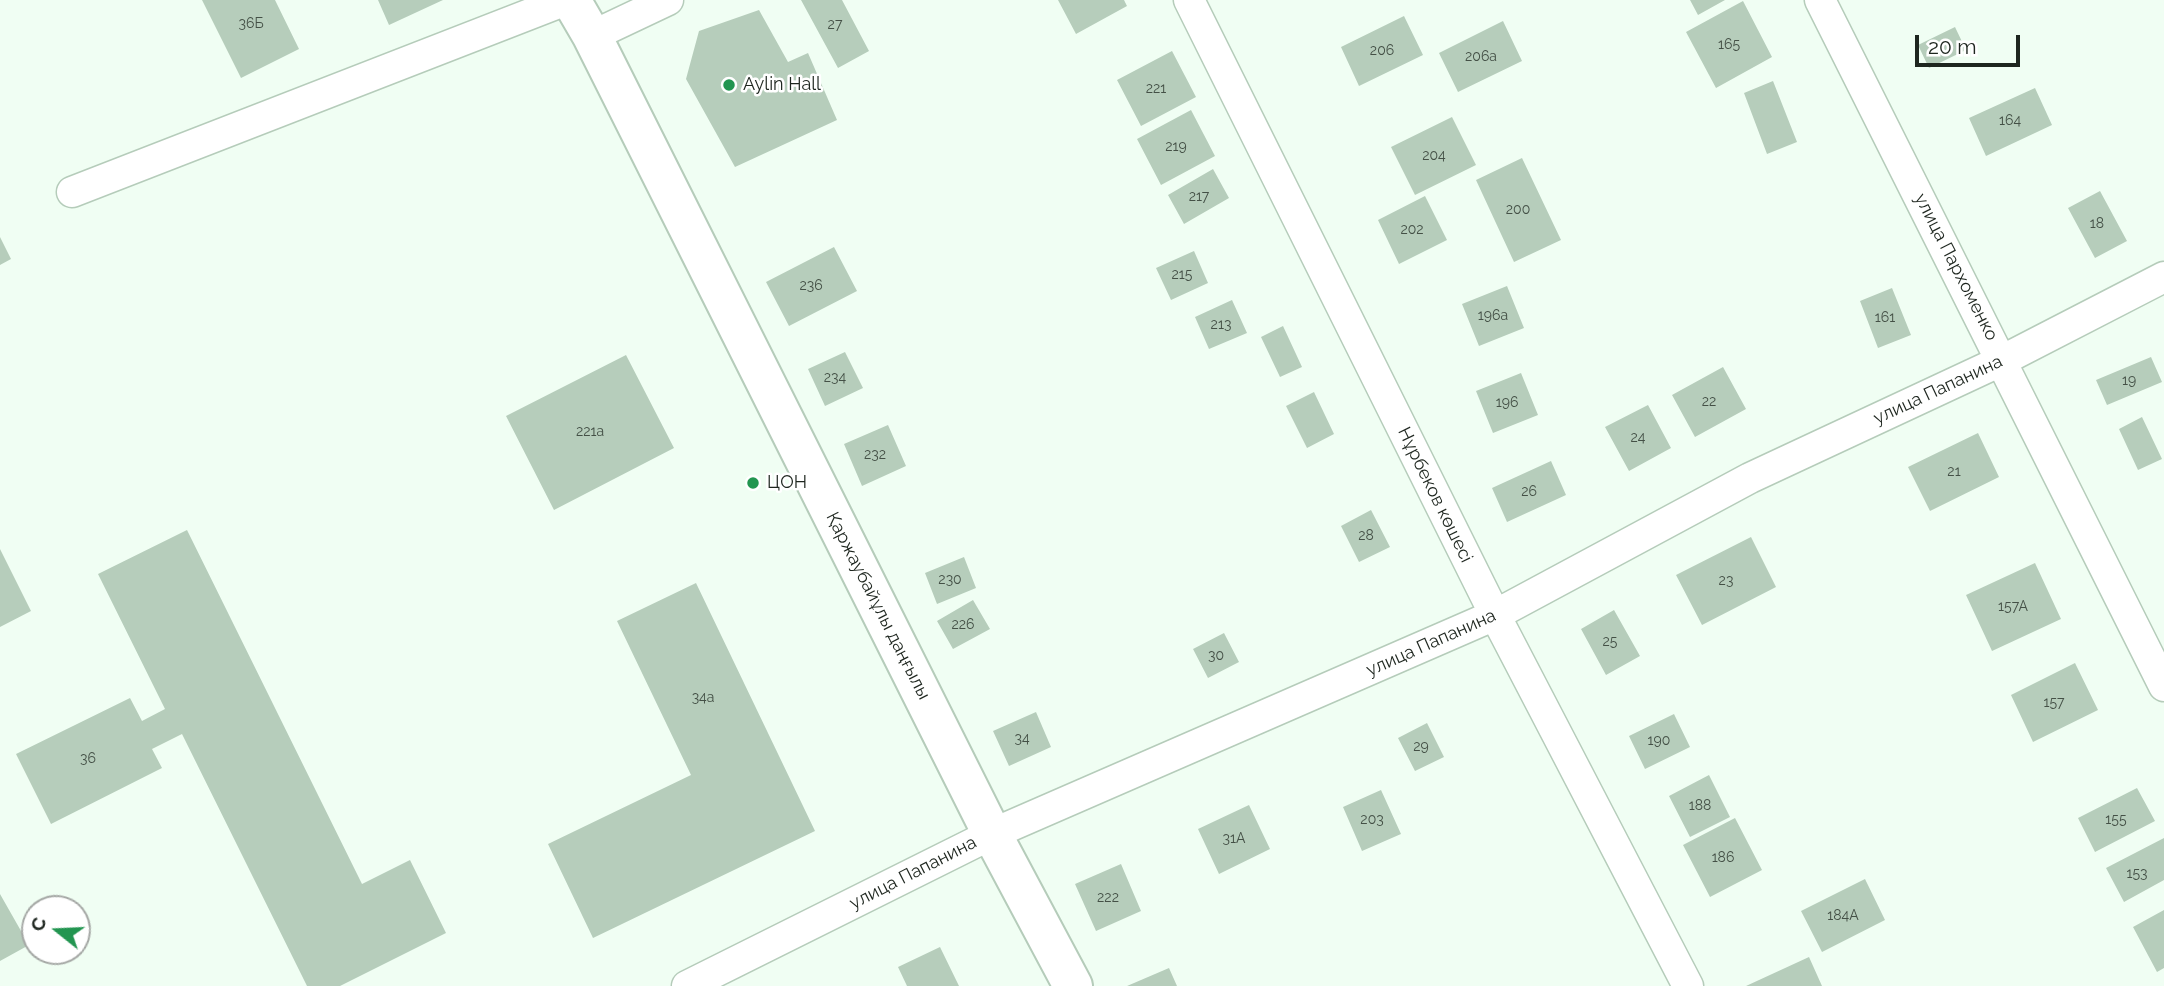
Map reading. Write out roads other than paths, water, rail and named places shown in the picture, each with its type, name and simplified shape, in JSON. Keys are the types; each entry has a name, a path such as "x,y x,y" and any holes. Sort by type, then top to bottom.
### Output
{"highway":[{"name":"Қаржаубайұлы даңғылы","path":"571,0 592,36 992,834 1073,986"}],"street":[{"path":"72,192 566,0"},
{"path":"592,36 668,0"},
{"name":"Нұрбеков көшесі","path":"1189,0 1495,615 1688,986"},
{"name":"улица Пархоменко","path":"1821,0 2164,686"},
{"name":"улица Папанина","path":"687,986 992,834 1495,615 1751,478 2003,360 2164,277"}],"place":[{"name":"Aylin Hall","path":"729,85"},
{"name":"ЦОН","path":"753,483"}]}
